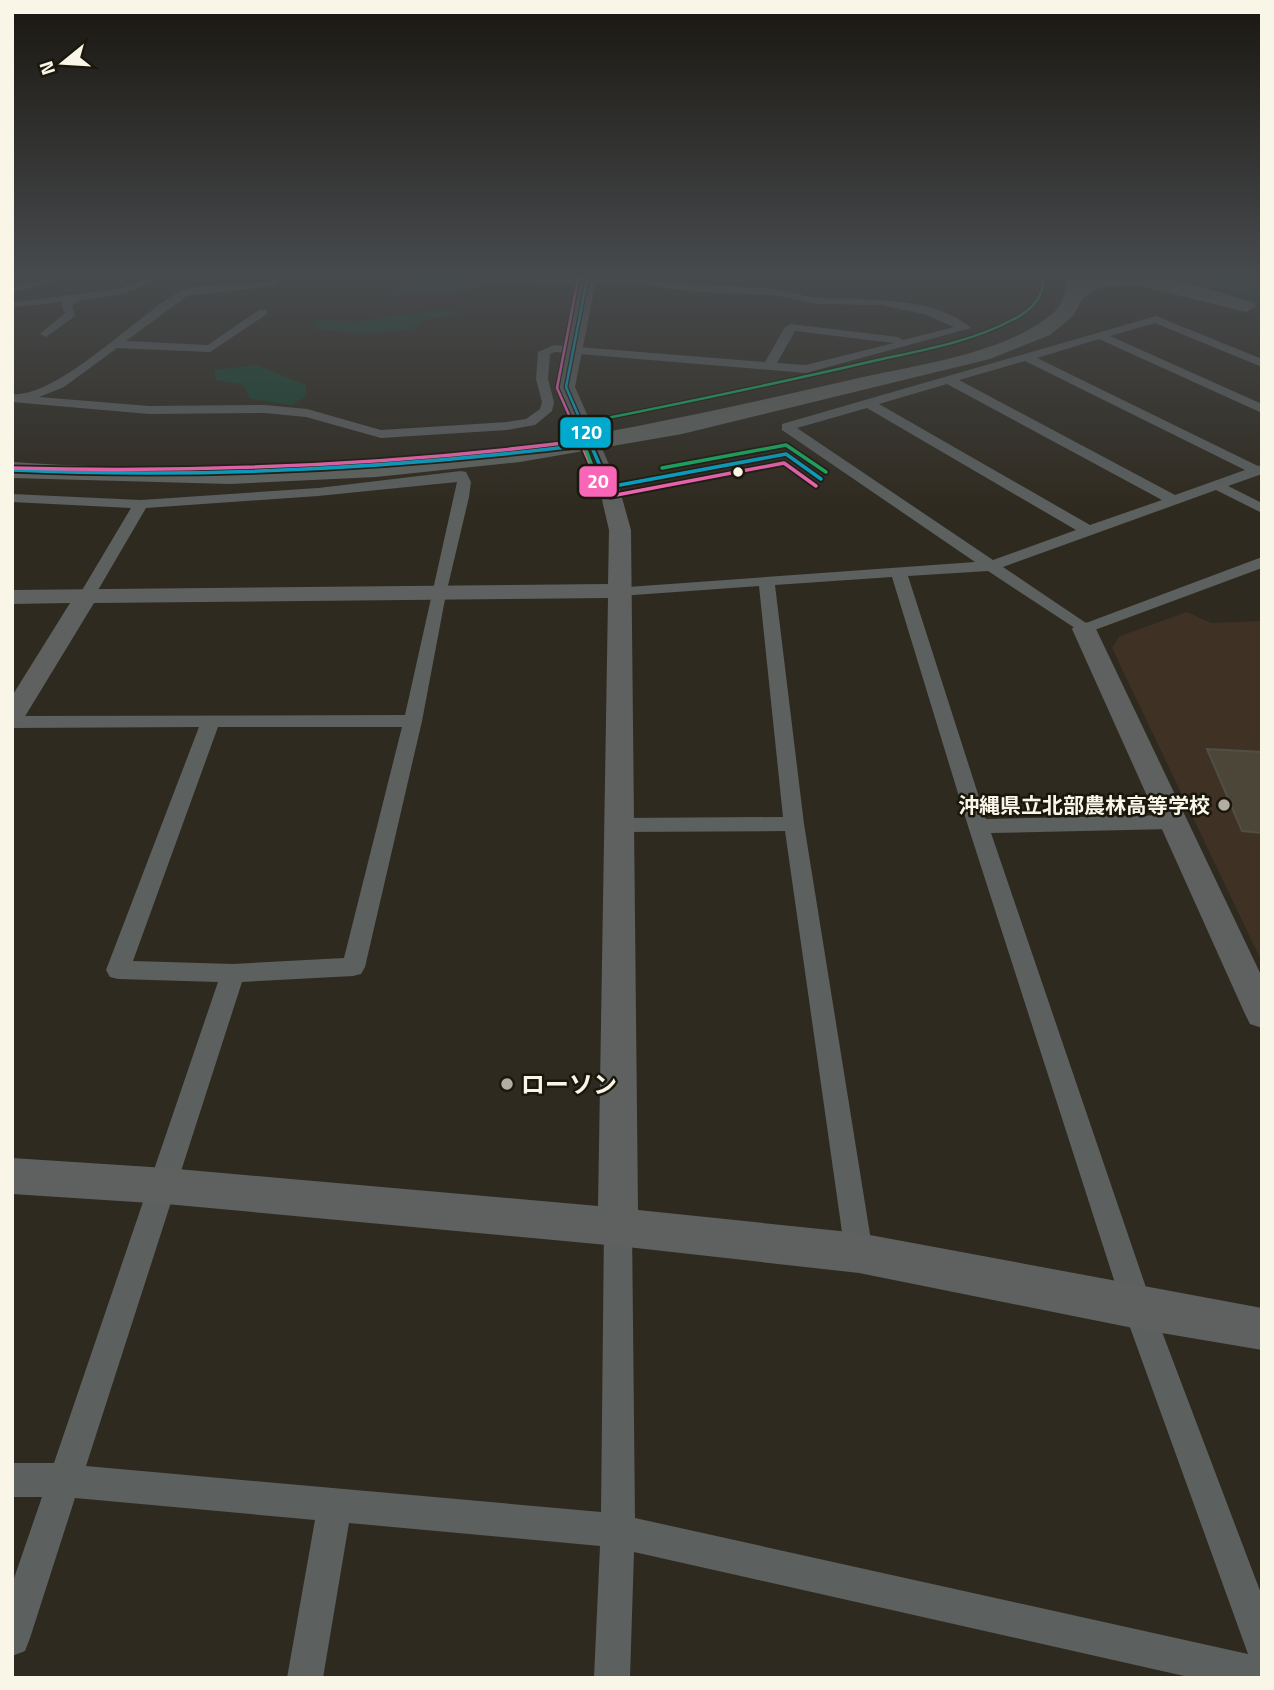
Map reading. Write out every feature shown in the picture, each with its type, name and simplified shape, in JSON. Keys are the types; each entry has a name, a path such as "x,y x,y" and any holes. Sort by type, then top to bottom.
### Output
{"highway":[{"path":"12,459 162,463 272,461 589,437 937,353"},
{"path":"12,470 126,476 312,472 443,462 721,418 980,363 1000,353"}],"street":[{"path":"16,398 60,384 104,353"},
{"path":"16,398 149,410 265,409 307,413 381,434 487,429 530,422 541,416 548,402 542,379 544,353"},
{"path":"571,353 566,387 609,487 620,530 618,1531 612,1678"},
{"path":"606,353 806,369 869,353"},
{"path":"769,366 776,353"},
{"path":"1045,353 1028,358 980,363 949,380 786,427 1084,629 1262,1014"},
{"path":"1138,353 1262,409"},
{"path":"1238,353 1262,363"},
{"path":"1028,358 1259,470"},
{"path":"949,380 1174,500"},
{"path":"869,403 1087,530"},
{"path":"12,597 620,591 767,584 990,566 1259,470"},
{"path":"12,498 141,504 318,492 461,475 464,482 462,497 353,967 233,973 118,970 210,724"},
{"path":"1216,485 1262,509"},
{"path":"12,717 141,504"},
{"path":"1084,629 1262,562"},
{"path":"899,573 978,826 1138,1308 1262,1644"},
{"path":"767,584 794,824 859,1253"},
{"path":"12,722 210,724 412,721"},
{"path":"978,826 1172,822"},
{"path":"620,825 794,824"},
{"path":"12,1638 63,1480 166,1186 233,973"},
{"path":"12,1176 166,1186 618,1227 859,1253 1138,1308 1262,1329"},
{"path":"12,1480 63,1480 618,1531 1262,1675"},
{"path":"305,1678 335,1504"}],"shaded area":[{"name":"沖縄県立北部農林高等学校","path":"1187,612 1211,623 1262,621 1262,962 1112,648 1120,636"}],"green space":[{"path":"257,365 306,385 305,397 292,405 250,399 244,385 216,380 214,370"}],"building":[{"path":"1207,749 1262,752 1262,833 1242,831"}],"transit line":[{"name":"20","path":"564,353 557,388 601,489"},
{"name":"120","path":"573,353 566,387 609,487"},
{"path":"601,490 578,434 582,423 766,386 907,353"},
{"name":"20","path":"12,468 156,471 300,467 444,457 587,440"},
{"name":"120","path":"12,470 158,475 303,471 447,461 592,444"},
{"path":"662,468 786,445 826,472"},
{"name":"120","path":"609,487 786,454 821,479"},
{"name":"20","path":"611,496 784,463 816,486"}],"place":[{"name":"沖縄県立北部農林高等学校","path":"1224,805"},
{"name":"ローソン","path":"507,1084"}]}
